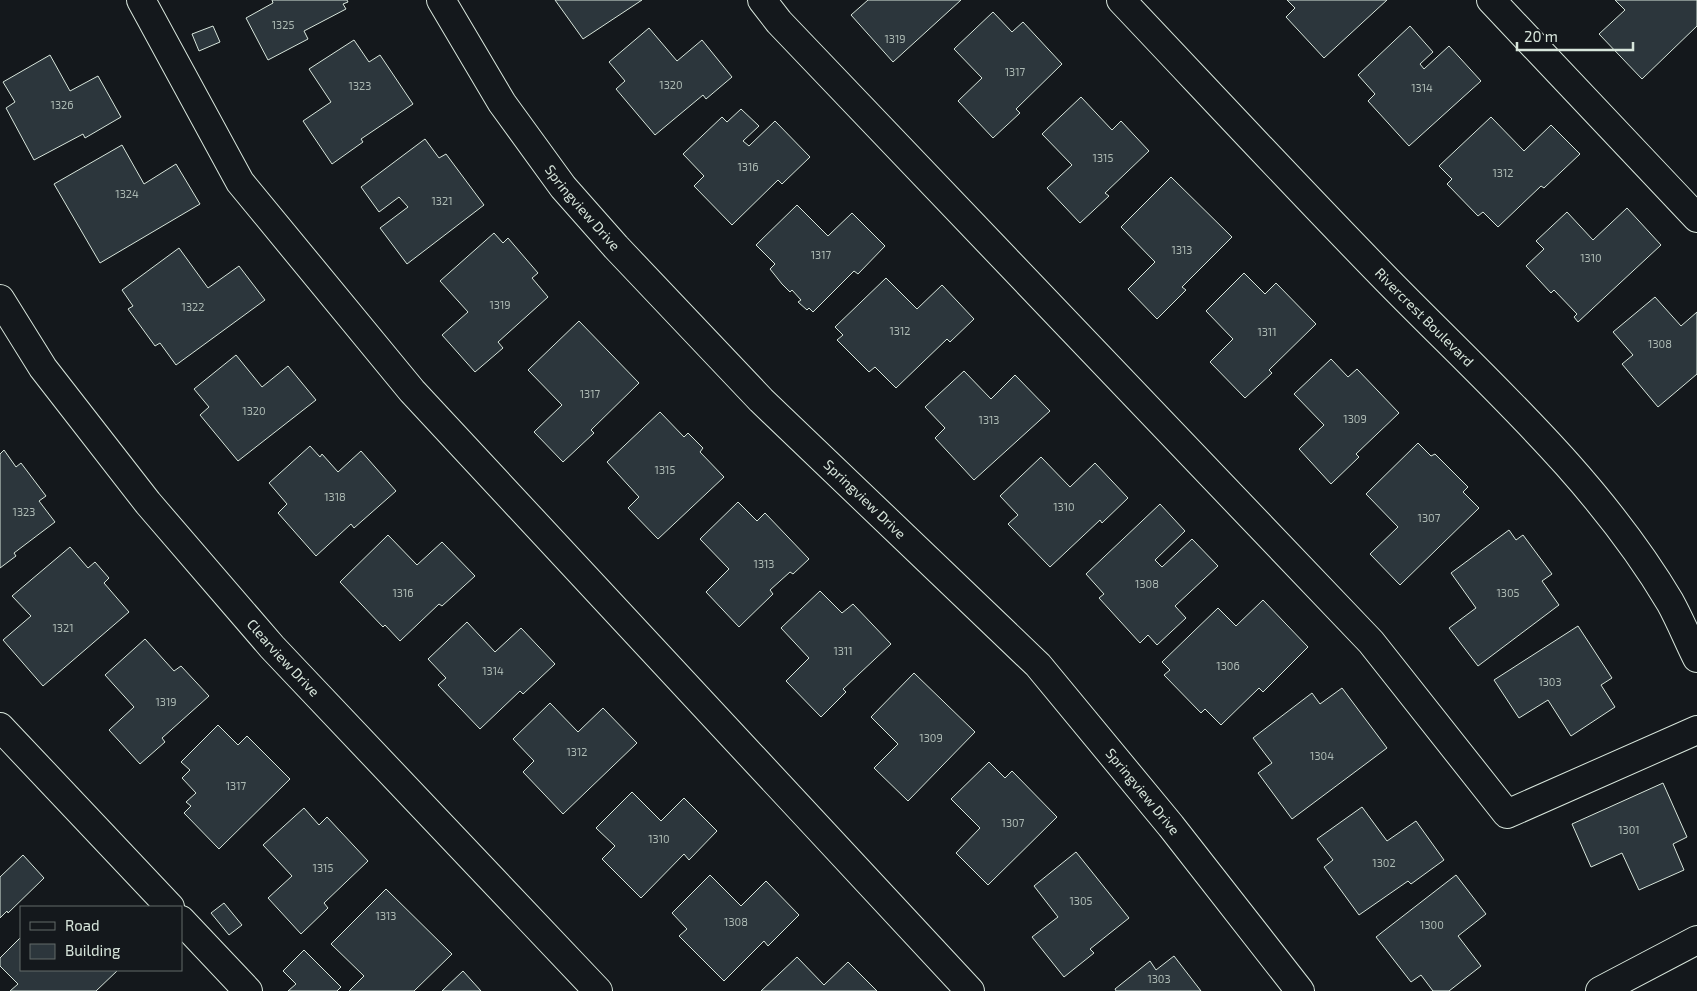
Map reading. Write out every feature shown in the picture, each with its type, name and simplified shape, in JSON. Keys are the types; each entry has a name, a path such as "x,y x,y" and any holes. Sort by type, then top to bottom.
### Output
{"street":[{"path":"141,0 240,182 412,392 970,991"},
{"name":"Springview Drive","path":"441,0 502,103 563,187 616,247 762,400 1038,665 1171,826 1300,991"},
{"path":"762,0 793,37 1371,642 1507,814 1697,730"},
{"name":"Rivercrest Boulevard","path":"1121,0 1388,281 1507,399 1573,473 1629,540 1670,603 1697,658"},
{"path":"1491,0 1697,218"},
{"name":"Clearview Drive","path":"0,299 42,368 148,502 272,647 598,991"},
{"path":"0,727 169,906"},
{"path":"182,921 248,991"},
{"path":"1600,991 1697,940"}],"building":[{"path":"272,0 347,0 348,2 343,4 346,9 304,31 308,39 268,60 246,18 273,3"},
{"path":"555,0 642,0 583,39"},
{"path":"868,0 961,0 893,62 851,15"},
{"path":"1287,0 1387,0 1324,58 1286,17 1295,8"},
{"path":"1615,0 1697,0 1697,26 1642,79 1599,34 1625,10"},
{"path":"993,12 1012,32 1023,22 1062,64 1016,109 1020,113 993,138 958,101 982,78 954,49"},
{"path":"213,26 220,42 199,51 192,34"},
{"path":"1410,26 1433,52 1420,64 1424,69 1449,46 1481,81 1409,146 1368,101 1375,94 1358,75"},
{"path":"649,28 677,61 702,40 732,77 706,99 703,95 655,135 616,89 625,81 609,62"},
{"path":"354,40 369,62 380,55 413,104 361,139 363,142 332,164 303,121 331,102 309,69"},
{"path":"50,55 70,91 98,76 121,117 85,138 83,134 34,160 6,108 15,102 3,82"},
{"path":"1081,97 1112,130 1121,121 1149,151 1105,193 1109,196 1080,223 1047,188 1072,165 1042,134"},
{"path":"741,109 759,126 743,141 749,146 775,121 810,157 782,184 778,180 732,225 694,186 704,176 683,154 722,117 727,122"},
{"path":"1491,117 1524,151 1551,125 1580,154 1544,188 1541,186 1498,227 1483,212 1478,216 1447,184 1452,179 1439,166"},
{"path":"425,139 439,158 446,154 484,205 407,264 380,228 408,207 399,197 379,212 361,187"},
{"path":"122,145 144,184 176,164 200,204 100,263 54,184"},
{"path":"1171,177 1232,237 1182,287 1186,290 1157,319 1128,289 1155,262 1121,227"},
{"path":"797,205 828,236 852,213 885,246 858,274 854,271 813,312 809,308 807,310 798,302 801,300 792,290 790,292 782,284 770,269 775,264 756,245"},
{"path":"1627,208 1661,245 1578,322 1574,317 1577,314 1554,290 1551,293 1526,266 1544,249 1536,241 1567,212 1593,240"},
{"path":"494,233 503,243 508,238 538,273 532,278 548,297 498,342 503,348 475,372 442,335 468,312 440,281"},
{"path":"179,248 208,288 239,266 265,300 176,365 160,343 155,346 128,309 133,306 122,290"},
{"path":"1244,273 1265,294 1276,283 1316,324 1269,370 1272,373 1245,398 1210,362 1233,339 1206,311"},
{"path":"886,278 917,309 942,285 974,319 950,342 947,339 896,388 875,367 869,372 837,340 843,335 835,327"},
{"path":"1655,297 1681,326 1697,312 1697,374 1658,407 1622,364 1633,355 1613,332"},
{"path":"579,321 639,383 591,430 594,433 563,462 534,432 562,405 528,370"},
{"path":"236,355 262,387 288,366 316,400 238,461 200,415 209,407 194,389"},
{"path":"1331,359 1348,377 1357,369 1399,413 1356,454 1359,457 1331,484 1299,449 1324,425 1294,394"},
{"path":"964,371 991,399 1015,375 1050,411 974,480 935,438 945,428 925,407"},
{"path":"660,412 684,437 688,433 703,448 700,452 724,477 658,539 628,508 639,497 607,462"},
{"path":"1418,443 1431,456 1435,454 1468,487 1463,492 1479,508 1400,585 1370,554 1398,527 1366,494"},
{"path":"310,446 320,457 322,454 338,472 361,451 396,491 354,528 351,524 316,556 278,513 287,504 269,483"},
{"path":"4,450 16,467 21,463 46,496 39,501 55,522 14,553 16,556 0,568 0,454"},
{"path":"1041,457 1070,487 1095,463 1128,498 1102,523 1100,520 1050,567 1008,524 1018,515 1000,496"},
{"path":"738,502 757,521 765,513 809,559 793,574 790,572 770,590 773,594 739,627 706,592 729,569 700,539"},
{"path":"1160,504 1185,531 1155,560 1162,567 1192,539 1218,566 1175,606 1186,618 1157,645 1148,635 1140,643 1099,598 1104,594 1086,574"},
{"path":"1509,530 1516,540 1523,535 1552,574 1542,581 1559,605 1478,666 1449,628 1476,608 1451,573"},
{"path":"388,535 417,565 442,542 475,576 442,606 439,604 400,641 385,625 383,627 340,582"},
{"path":"70,547 88,568 95,562 109,578 104,583 129,612 43,686 3,640 31,616 12,596"},
{"path":"820,591 842,613 853,604 891,644 843,689 846,692 821,717 786,681 809,658 781,628"},
{"path":"1263,600 1308,647 1263,692 1259,688 1221,725 1205,709 1201,713 1164,675 1170,670 1162,662 1218,608 1236,626"},
{"path":"467,622 495,652 521,628 555,664 523,694 520,691 480,729 438,685 446,678 428,659"},
{"path":"1578,626 1612,678 1601,685 1615,707 1571,736 1548,700 1519,718 1494,680"},
{"path":"145,639 174,671 181,666 209,696 162,738 165,742 140,764 109,730 134,707 105,675"},
{"path":"914,673 975,732 908,801 874,768 898,744 871,717"},
{"path":"1342,688 1387,748 1292,819 1258,773 1272,763 1253,738 1312,693 1320,704"},
{"path":"550,703 578,732 603,708 637,743 563,814 523,772 534,761 513,739"},
{"path":"218,725 238,745 247,736 290,779 219,849 184,813 191,806 186,802 196,793 182,778 190,770 181,762"},
{"path":"989,762 1005,778 1012,771 1057,817 988,885 956,853 980,828 951,799"},
{"path":"1663,783 1687,837 1673,844 1684,870 1639,890 1622,853 1591,867 1572,824"},
{"path":"632,792 661,821 684,798 717,831 689,860 684,854 641,898 602,859 615,846 596,828"},
{"path":"1362,807 1387,841 1416,821 1444,860 1411,884 1408,881 1359,915 1324,867 1333,860 1317,839"},
{"path":"304,808 319,825 327,817 368,861 324,903 328,908 301,934 268,898 292,876 263,845"},
{"path":"1076,852 1129,918 1090,949 1094,953 1064,977 1032,937 1058,917 1034,886"},
{"path":"23,855 44,878 8,913 7,911 0,918 0,877"},
{"path":"710,875 741,906 766,881 799,915 768,946 764,941 724,981 679,936 687,929 672,913"},
{"path":"1456,875 1486,914 1458,936 1481,966 1449,991 1433,991 1421,975 1411,982 1376,937"},
{"path":"386,889 452,954 414,991 349,991 364,976 331,944"},
{"path":"224,903 242,925 229,935 211,913"},
{"path":"20,938 20,971 117,971 96,991 10,991 18,984 0,966 0,958"},
{"path":"304,950 341,987 337,991 288,991 296,984 283,971"},
{"path":"1174,956 1201,991 1116,991 1115,989 1150,961 1156,970"},
{"path":"797,957 824,985 848,962 877,991 761,991"},
{"path":"463,971 481,991 442,991"}]}
